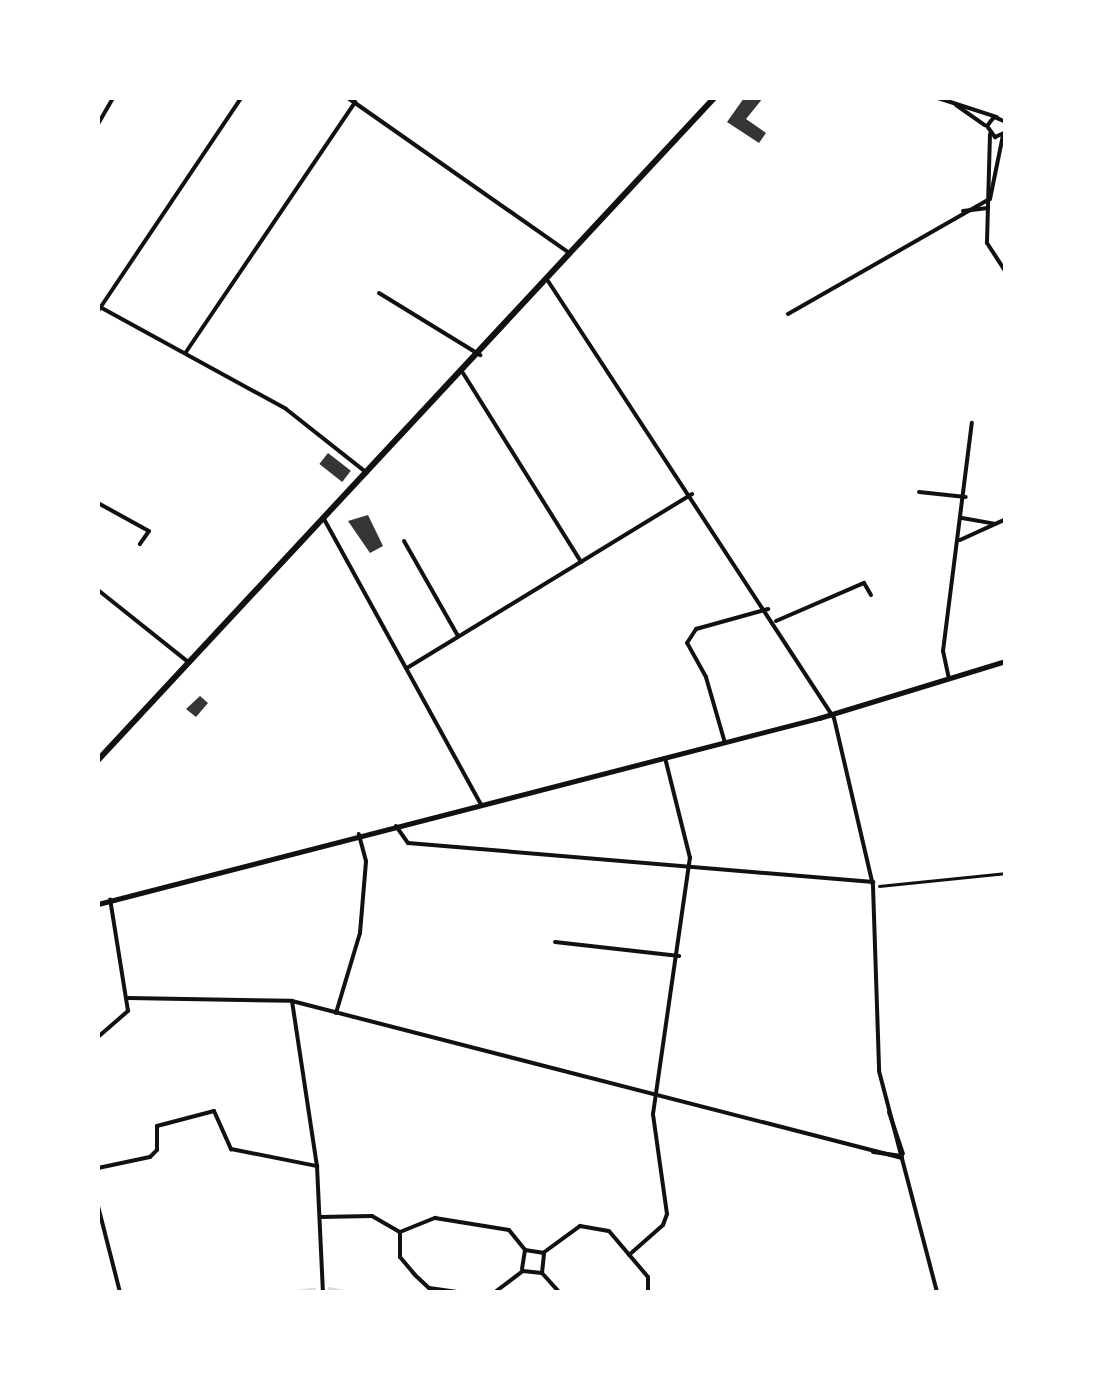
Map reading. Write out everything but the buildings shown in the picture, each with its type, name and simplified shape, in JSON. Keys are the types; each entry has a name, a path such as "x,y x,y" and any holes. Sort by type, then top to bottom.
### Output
{"main road":[{"path":"98,760 480,355 714,98"}],"street":[{"path":"98,124 113,98"},
{"path":"241,98 99,309 286,408 368,474"},
{"path":"348,98 572,255"},
{"path":"938,98 1006,122"},
{"path":"948,101 987,126 990,134 988,250 1006,272"},
{"path":"186,352 355,102"},
{"path":"987,126 997,117"},
{"path":"990,134 1005,133 990,199"},
{"path":"788,314 954,214 990,199"},
{"path":"954,214 989,208"},
{"path":"548,281 776,621 833,714 875,884 877,1053 886,1102 909,1173 937,1292"},
{"path":"379,293 480,355"},
{"path":"463,373 581,562"},
{"path":"950,679 944,651 966,497 972,423"},
{"path":"919,492 966,497"},
{"path":"407,668 692,494"},
{"path":"98,503 149,531 140,544"},
{"path":"962,518 995,524"},
{"path":"324,519 481,804"},
{"path":"959,540 1006,519"},
{"path":"404,541 458,636"},
{"path":"776,621 864,583 870,595"},
{"path":"98,590 188,662"},
{"path":"724,744 706,677 687,642 696,630 768,609"},
{"path":"98,904 359,834 724,744 1006,661"},
{"path":"628,1255 663,1225 666,1214 654,1129 689,867 665,758"},
{"path":"396,825 408,844 875,884"},
{"path":"336,1013 360,933 366,861 359,834"},
{"path":"98,1036 123,1022 128,998 110,899"},
{"path":"555,942 679,956"},
{"path":"128,998 292,1001 863,1151 904,1157"},
{"path":"292,1001 317,1166 324,1292"},
{"path":"98,1168 150,1157 157,1150 157,1126 214,1112 222,1116 231,1150 317,1166"},
{"path":"98,1206 120,1292"},
{"path":"319,1216 372,1216 400,1232"},
{"path":"400,1232 435,1218 509,1230 525,1250 544,1253 580,1226 608,1230 648,1277 648,1292"},
{"path":"400,1232 400,1258 415,1275 429,1288 456,1292"},
{"path":"495,1292 522,1270 525,1250"},
{"path":"542,1273 544,1253"},
{"path":"522,1270 542,1273 559,1292"}],"path":[{"path":"875,884 1006,873"}],"waterway":[{"path":"329,1288 349,1292"},
{"path":"288,1292 314,1289"}]}
